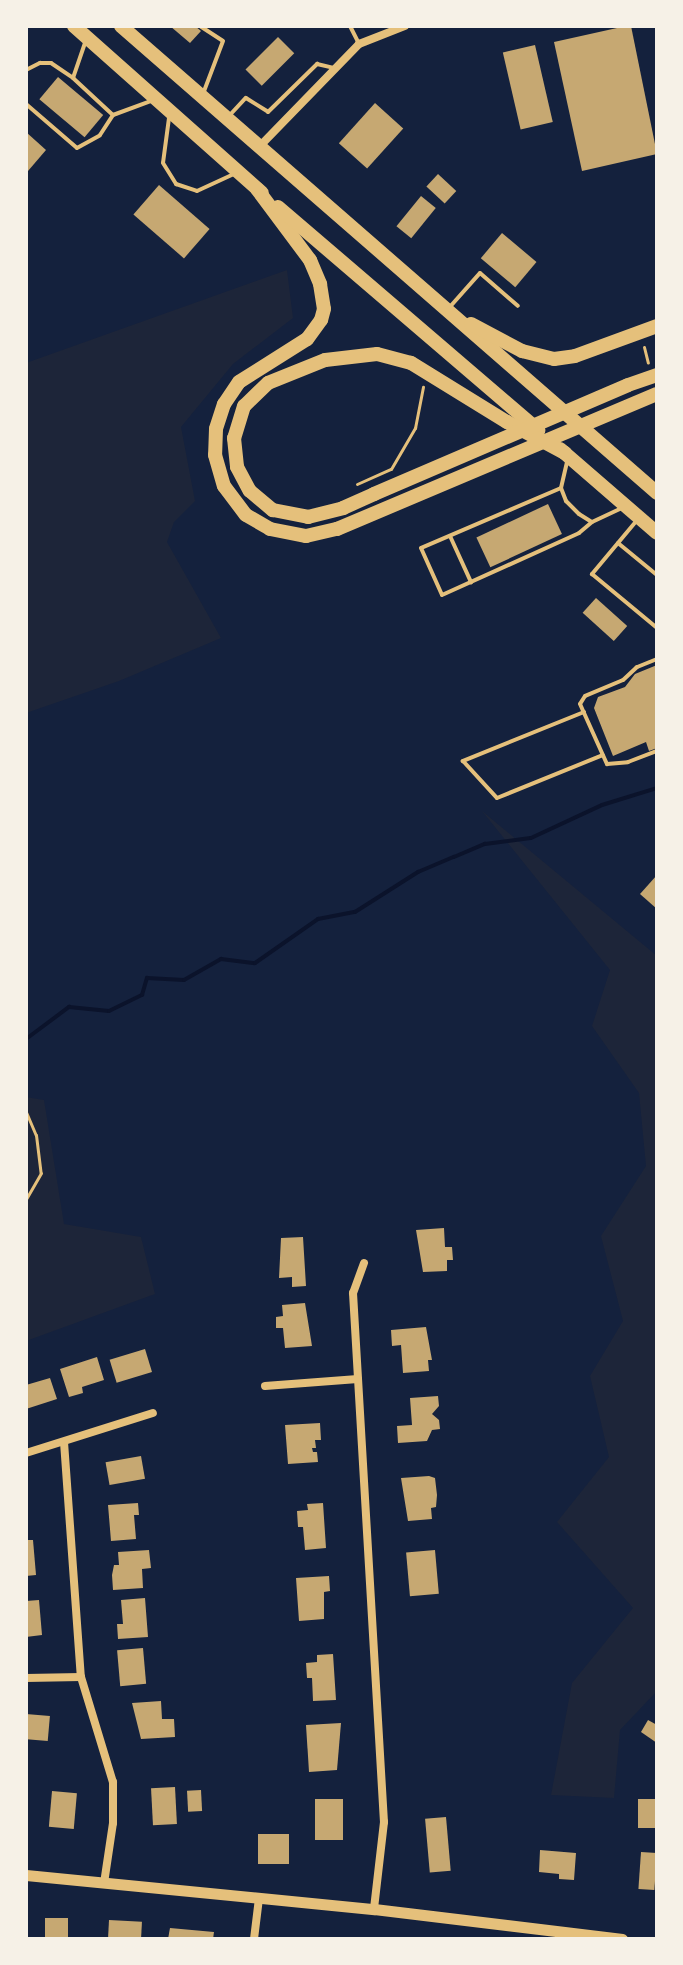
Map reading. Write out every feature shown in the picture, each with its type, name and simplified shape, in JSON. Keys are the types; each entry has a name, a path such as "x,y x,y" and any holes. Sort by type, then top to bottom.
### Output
{"highway":[{"path":"74,26 257,189 657,533"},
{"path":"123,26 258,148 657,493"},
{"path":"257,189 310,260 320,284 324,309 321,320 307,339 248,374 231,392 216,429 215,455 220,475 246,515 282,534 317,535 382,511 657,394"},
{"path":"447,311 522,351 554,359 575,356 657,326"},
{"path":"567,455 423,370 389,356 350,356 310,365 268,383 251,396 235,428 234,450 240,476 256,498 284,514 308,517 374,494 628,385 653,371"}],"street":[{"path":"258,148 359,44 405,26"},
{"path":"364,1263 353,1293 384,1822 374,1909"},
{"path":"265,1386 358,1379"},
{"path":"26,1453 153,1413"},
{"path":"64,1442 81,1677 113,1782 113,1823 104,1883"},
{"path":"26,1678 81,1677"},
{"path":"26,1875 374,1909 524,1933 622,1939"},
{"path":"254,1939 259,1898"}],"lane":[{"path":"200,26 223,41 202,96"},
{"path":"350,26 359,44"},
{"path":"73,78 87,37"},
{"path":"26,70 40,63 51,63 73,78 113,115"},
{"path":"227,118 246,98 268,112 317,64 334,68"},
{"path":"26,104 77,148 100,135 113,115 156,99"},
{"path":"170,112 163,163 176,184 197,191 238,172"},
{"path":"447,311 480,273 518,306"},
{"path":"567,455 561,488 566,501 592,522"},
{"path":"561,488 421,548 442,595 579,533 592,522 626,506"},
{"path":"639,517 592,574 657,628"},
{"path":"450,536 471,582"},
{"path":"618,543 657,575"},
{"path":"657,659 637,667 623,680 585,696 580,704 607,764 628,762 657,751"},
{"path":"584,712 463,761 497,798 603,755"}],"path":[{"path":"643,339 653,371"},
{"path":"357,484 391,469 415,428 425,379"},
{"path":"26,1112 36,1135 41,1173 26,1199"}],"shaded area":[{"path":"287,270 293,318 233,364 181,427 195,501 174,522 167,542 221,638 119,681 26,713 26,363"},
{"path":"482,811 657,956 657,1691 620,1730 614,1798 551,1795 572,1683 633,1608 557,1522 609,1457 590,1376 623,1321 601,1236 646,1166 639,1093 592,1026 610,970"},
{"path":"26,1097 44,1100 64,1224 141,1237 155,1294 26,1341"}],"building":[{"path":"170,26 195,26 201,31 190,43"},
{"path":"631,26 657,154 582,171 554,42"},
{"path":"278,37 294,53 262,86 245,70"},
{"path":"535,45 553,122 521,129 503,52"},
{"path":"58,77 103,115 85,137 39,99"},
{"path":"375,103 403,128 367,169 339,143"},
{"path":"26,132 46,150 28,171 26,169"},
{"path":"438,174 456,191 445,203 426,186"},
{"path":"159,185 210,229 184,258 133,214"},
{"path":"421,196 436,208 411,238 396,226"},
{"path":"502,233 536,262 515,287 481,258"},
{"path":"548,504 562,534 490,567 476,537"},
{"path":"596,598 627,626 614,641 583,613"},
{"path":"657,665 657,748 649,751 646,742 613,756 594,708 598,697 625,687 635,674"},
{"path":"657,875 657,909 640,894"},
{"path":"444,1228 445,1247 452,1247 453,1260 447,1260 447,1271 423,1272 416,1230"},
{"path":"303,1237 306,1286 292,1287 292,1277 279,1278 281,1238"},
{"path":"305,1303 312,1346 285,1348 283,1328 276,1328 276,1317 283,1316 282,1305"},
{"path":"426,1327 432,1360 428,1360 429,1371 403,1373 401,1345 392,1346 391,1330"},
{"path":"145,1349 152,1372 117,1383 110,1360"},
{"path":"97,1357 104,1380 82,1387 83,1393 69,1397 60,1369"},
{"path":"50,1378 57,1399 26,1409 26,1385"},
{"path":"438,1396 439,1406 432,1414 439,1420 440,1429 432,1430 427,1441 398,1443 397,1426 412,1425 410,1398"},
{"path":"320,1423 321,1440 315,1440 316,1448 312,1448 313,1452 317,1452 318,1462 288,1464 285,1425"},
{"path":"141,1456 145,1479 110,1485 106,1462"},
{"path":"401,1478 435,1478 437,1495 436,1507 431,1508 432,1519 408,1521"},
{"path":"138,1503 139,1515 134,1515 136,1539 111,1541 108,1505"},
{"path":"323,1503 326,1548 305,1550 303,1527 298,1527 297,1511 308,1510 307,1504"},
{"path":"26,1540 33,1540 36,1575 26,1576"},
{"path":"149,1550 151,1568 142,1569 143,1588 113,1590 112,1575 114,1565 119,1565 118,1552"},
{"path":"435,1550 439,1594 410,1596 406,1553"},
{"path":"329,1576 330,1591 324,1592 324,1619 299,1621 296,1578"},
{"path":"145,1598 148,1637 118,1639 117,1624 123,1624 121,1600"},
{"path":"39,1600 42,1635 26,1637 26,1601"},
{"path":"143,1648 146,1684 120,1686 117,1650"},
{"path":"333,1654 336,1700 313,1701 312,1678 307,1678 306,1663 317,1662 317,1655"},
{"path":"161,1701 162,1719 174,1719 175,1737 141,1739 132,1703"},
{"path":"26,1714 50,1716 48,1741 26,1739"},
{"path":"648,1720 657,1725 657,1743 641,1732"},
{"path":"341,1723 337,1770 309,1772 306,1725"},
{"path":"175,1787 177,1824 153,1825 151,1788"},
{"path":"201,1790 202,1811 188,1812 187,1791"},
{"path":"52,1791 77,1793 74,1829 49,1827"},
{"path":"315,1799 343,1799 343,1840 315,1840"},
{"path":"638,1799 657,1799 657,1828 638,1828"},
{"path":"446,1817 451,1871 430,1873 425,1819"},
{"path":"258,1834 289,1834 289,1864 258,1864"},
{"path":"540,1850 576,1853 574,1880 559,1879 559,1874 539,1872"},
{"path":"641,1852 657,1853 654,1890 638,1889"},
{"path":"45,1918 68,1918 68,1939 45,1939"},
{"path":"109,1920 142,1922 141,1939 108,1939"},
{"path":"170,1928 214,1932 213,1939 168,1939"}],"waterway":[{"path":"26,1039 69,1007 109,1011 142,995 147,978 184,980 221,959 255,963 318,919 355,912 418,872 485,844 531,838 602,805 657,788"}]}
